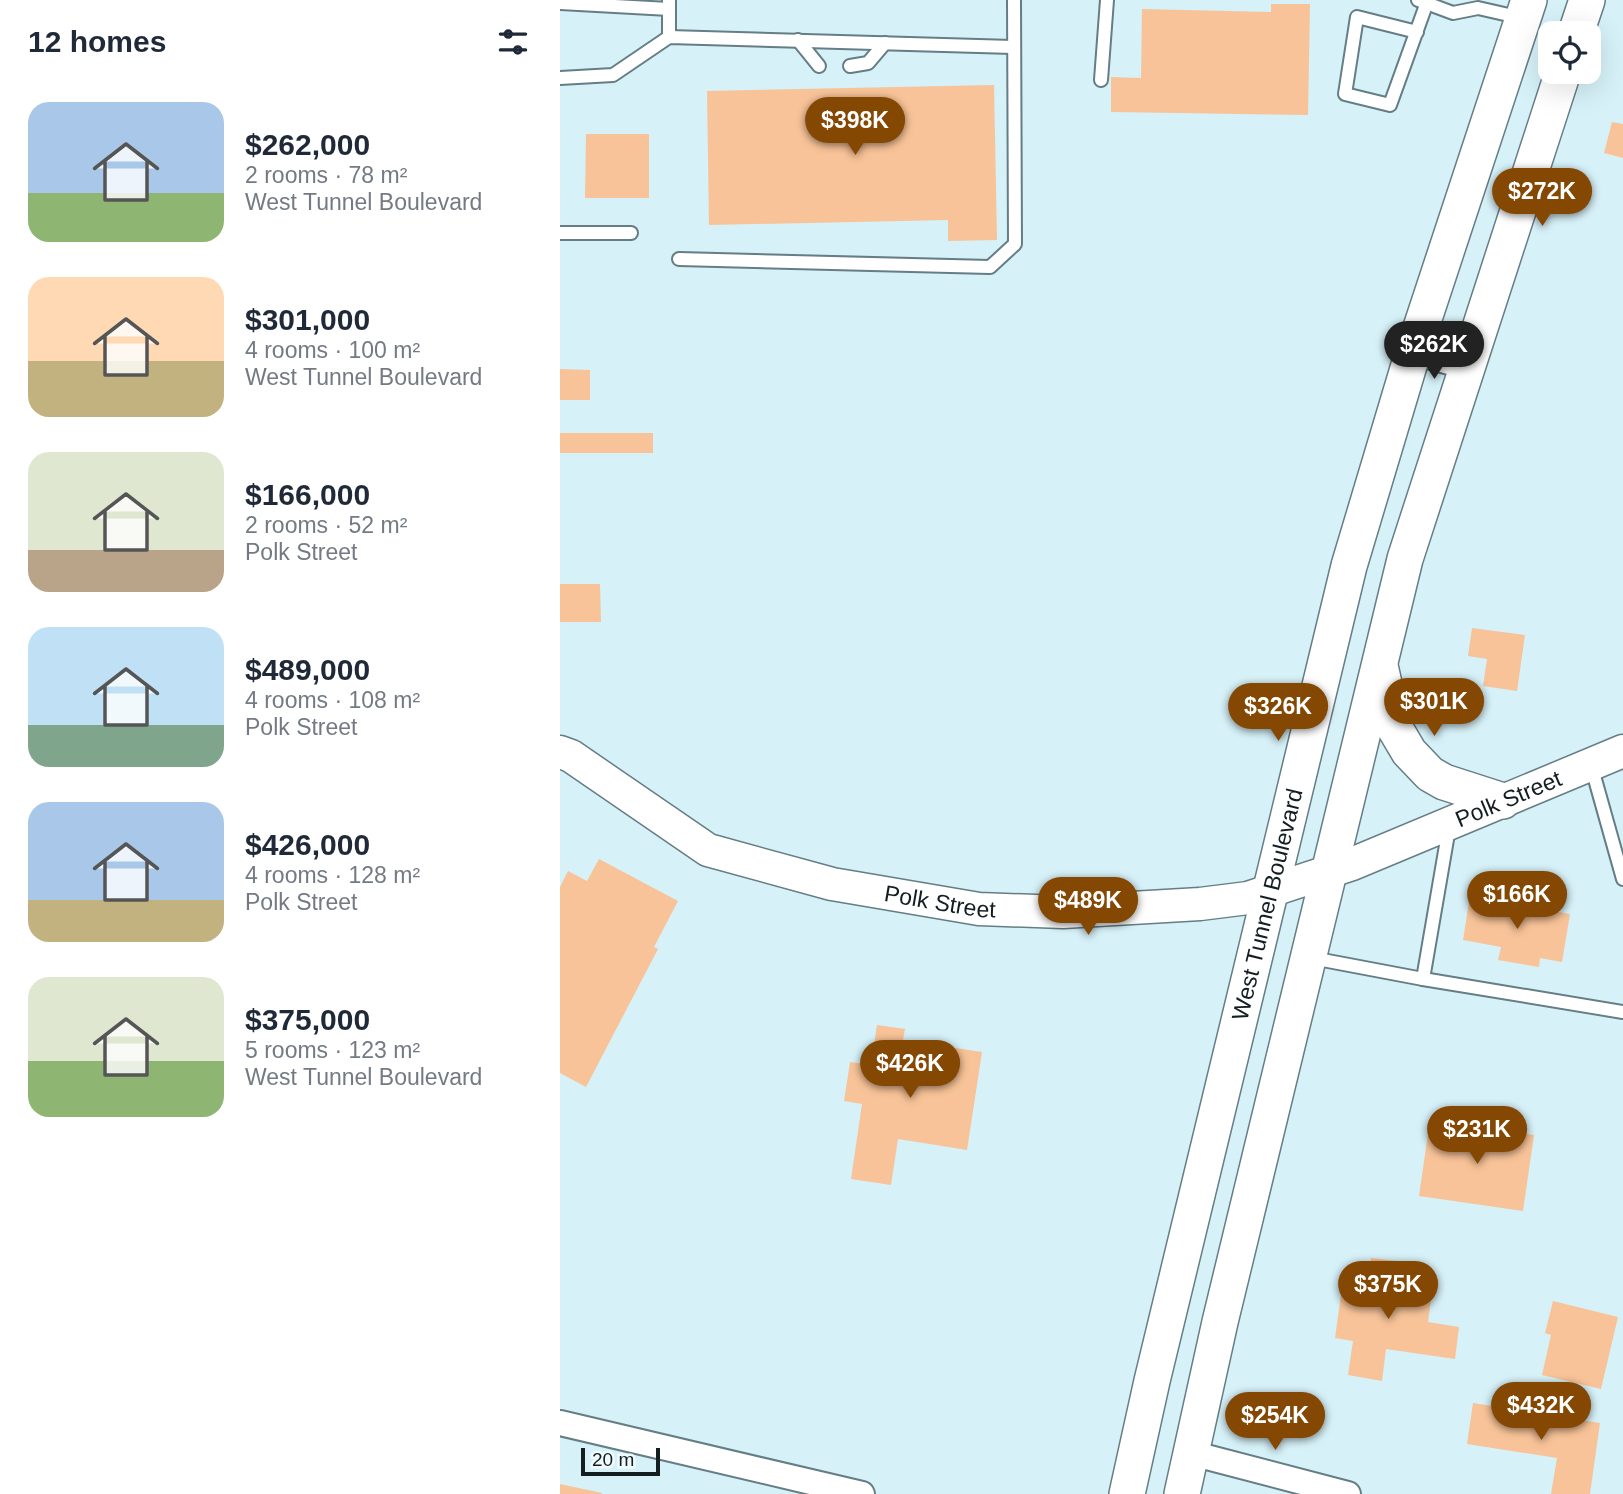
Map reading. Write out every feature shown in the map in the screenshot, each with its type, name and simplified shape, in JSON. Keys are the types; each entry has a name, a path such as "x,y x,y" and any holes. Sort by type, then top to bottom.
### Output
{"main road":[{"path":"1580,21 1587,0"},
{"name":"West Tunnel Boulevard","path":"1127,1494 1349,566 1413,352 1526,9"},
{"path":"1182,1494 1220,1322 1405,559 1559,84"},
{"path":"1380,662 1393,724 1409,752 1430,774 1444,782 1503,801"}],"street":[{"path":"1413,352 1467,367"},
{"name":"Polk Street","path":"560,752 571,756 708,850 832,884 979,909 1063,912 1200,904 1248,898 1329,872 1623,751"},
{"path":"560,1423 862,1494"},
{"path":"1191,1453 1348,1494"}],"lane":[{"path":"679,259 990,267 1015,244 1014,0"},
{"path":"1101,80 1107,0"},
{"path":"1417,32 1357,18 1345,94 1391,104 1417,32 1422,2 1453,13 1475,4 1526,9"},
{"path":"560,3 669,5 669,37"},
{"path":"560,78 614,75 669,37 1013,47"},
{"path":"797,40 819,66"},
{"path":"850,66 868,63 886,43"},
{"path":"560,233 631,233"},
{"path":"1591,764 1623,879"},
{"path":"1423,979 1449,823"},
{"path":"1308,957 1623,1012"}],"building":[{"path":"1271,4 1310,4 1308,115 1111,112 1111,77 1141,78 1142,9 1271,12"},
{"path":"994,85 997,240 948,241 948,220 709,225 707,91"},
{"path":"1612,122 1623,124 1623,158 1604,153"},
{"path":"586,134 649,134 649,198 585,198"},
{"path":"560,369 590,370 590,400 560,400"},
{"path":"560,433 653,433 653,453 560,453"},
{"path":"560,584 600,584 601,622 560,622"},
{"path":"1472,628 1525,635 1517,691 1483,686 1487,659 1468,656"},
{"path":"599,859 678,901 654,947 658,949 586,1087 560,1073 560,887 568,871 587,881"},
{"path":"1470,896 1570,914 1562,962 1540,958 1539,967 1498,960 1501,947 1463,940"},
{"path":"877,1025 905,1029 903,1040 982,1052 967,1150 898,1139 891,1185 851,1179 862,1104 844,1101 850,1062 871,1065"},
{"path":"1430,1120 1534,1135 1523,1211 1419,1196"},
{"path":"1371,1258 1397,1261 1393,1287 1432,1292 1428,1322 1459,1327 1455,1359 1386,1349 1382,1381 1348,1375 1353,1341 1335,1338 1344,1273 1369,1276"},
{"path":"1553,1301 1618,1317 1601,1389 1542,1375 1551,1335 1545,1333"},
{"path":"1473,1403 1600,1423 1590,1494 1551,1494 1557,1458 1467,1444"},
{"path":"560,1484 602,1493 602,1494 560,1494"}]}
